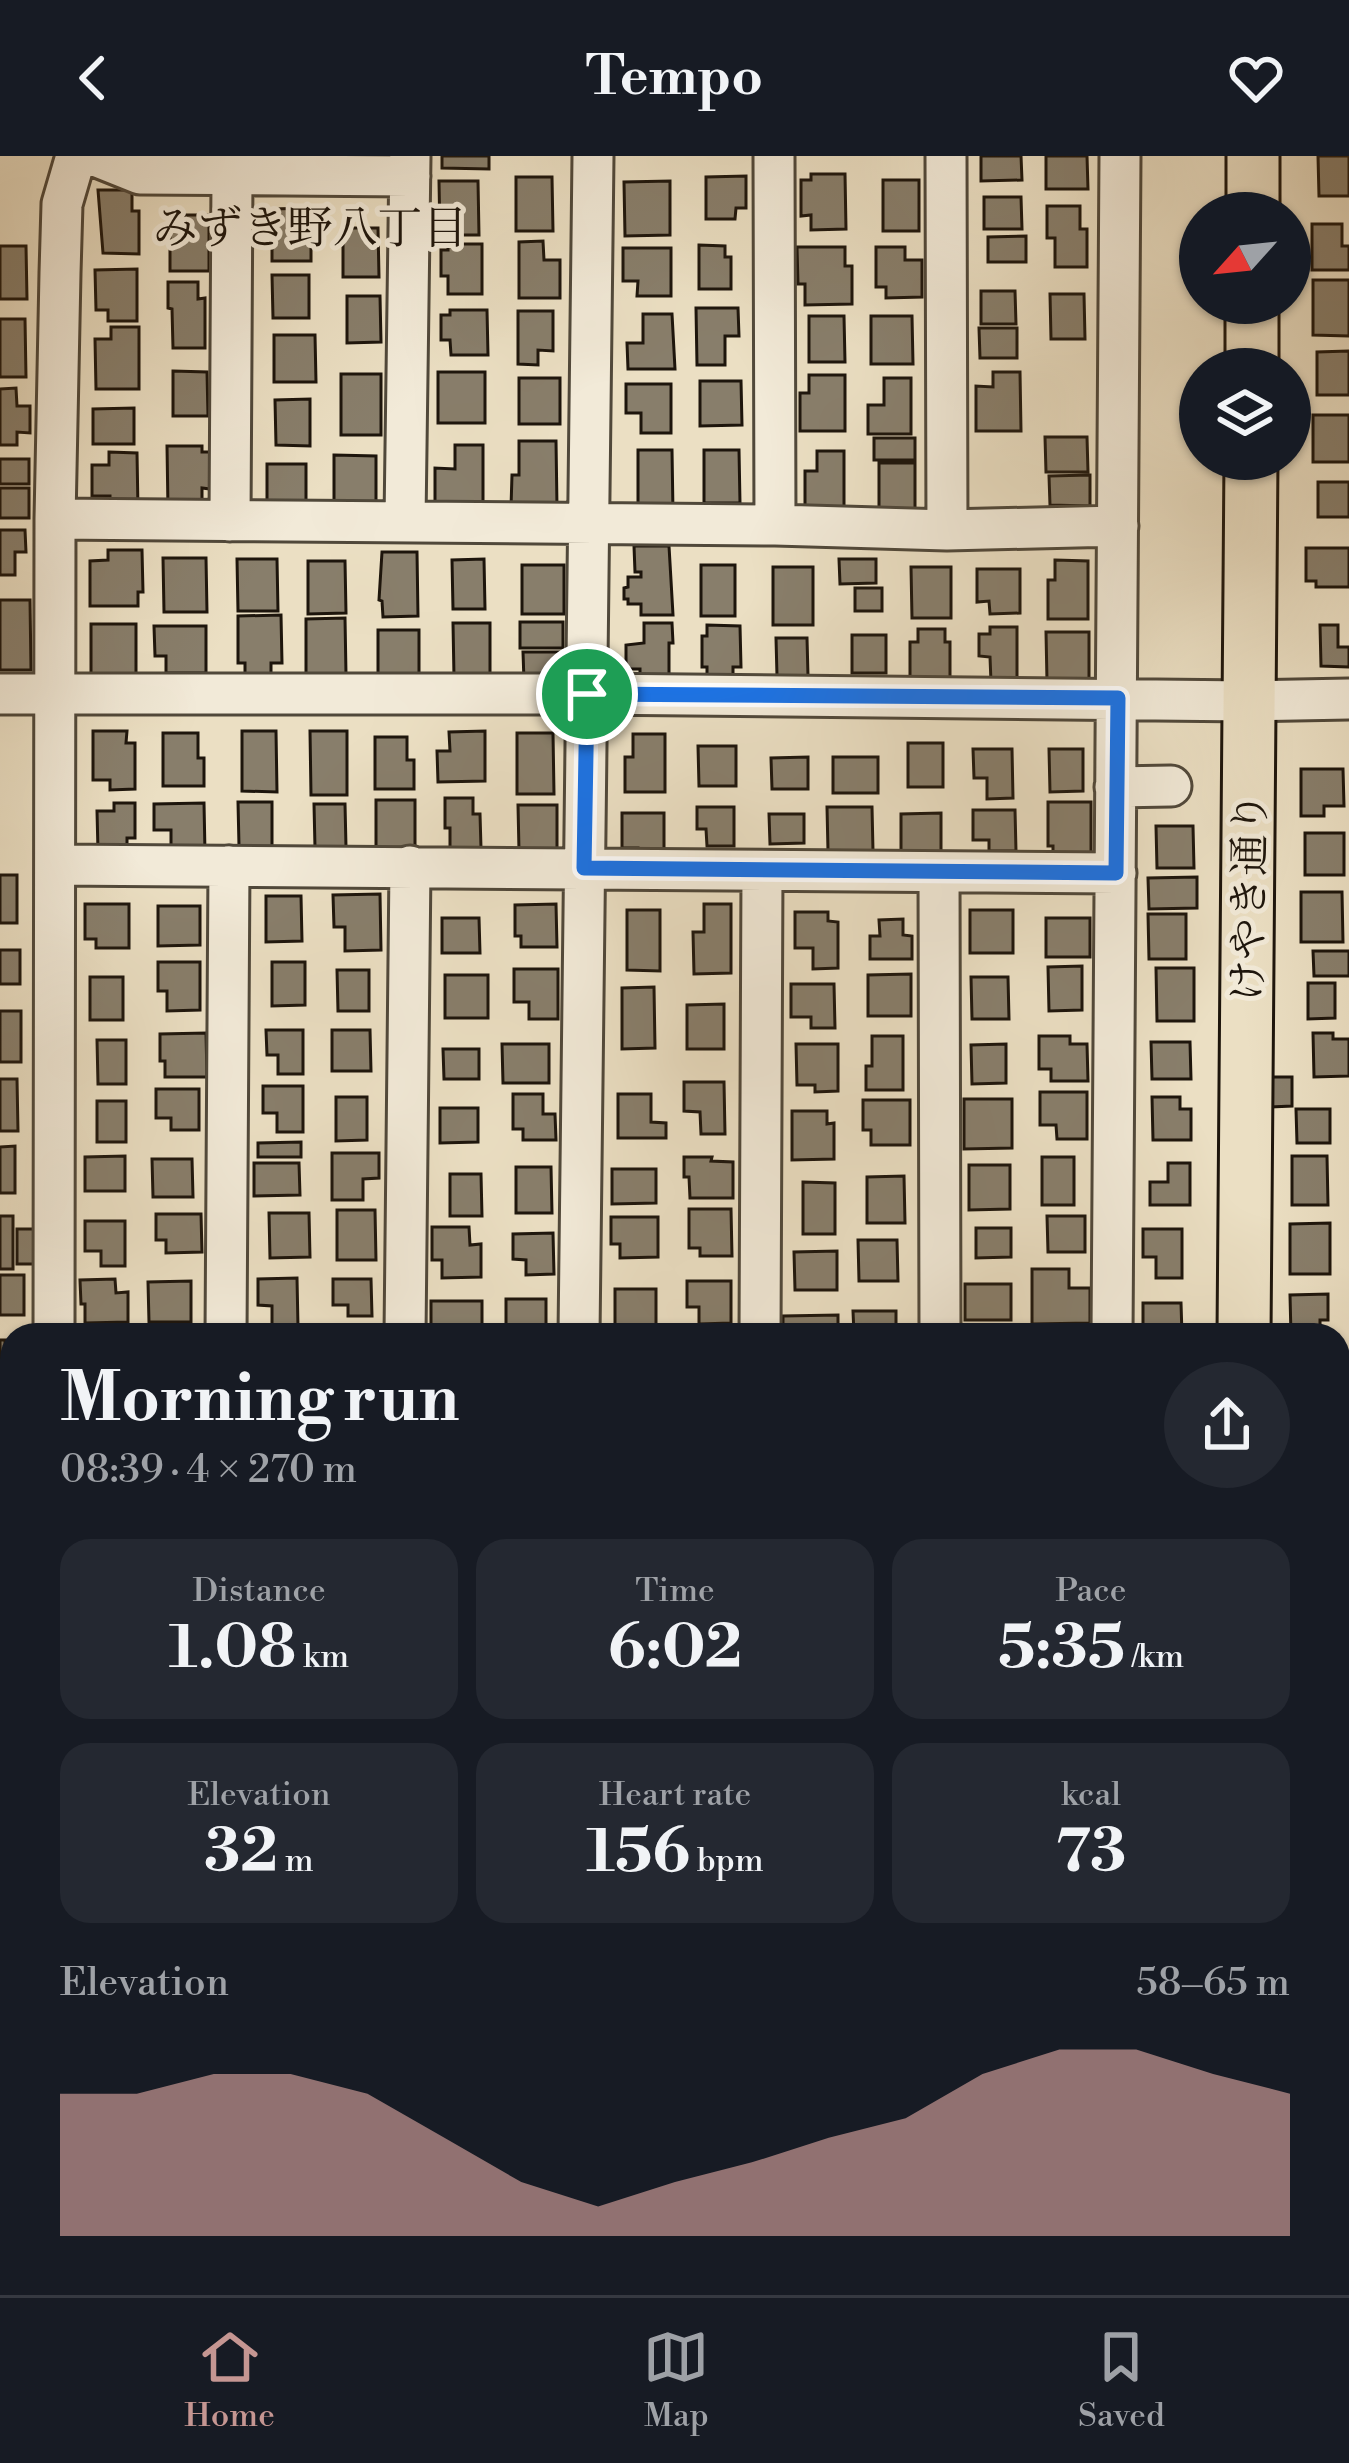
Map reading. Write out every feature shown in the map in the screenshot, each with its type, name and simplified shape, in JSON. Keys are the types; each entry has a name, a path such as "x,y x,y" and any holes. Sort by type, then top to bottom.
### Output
{"main road":[{"path":"1253,156 1253,192"},
{"name":"けやき通り","path":"1244,1323 1251,480"}],"street":[{"path":"53,1323 55,519 62,204 76,156"},
{"path":"95,156 140,174 232,177 410,166 406,521"},
{"path":"579,1323 593,156"},
{"path":"774,156 775,524"},
{"path":"946,156 947,530"},
{"path":"1112,1323 1120,156"},
{"path":"230,521 232,177"},
{"path":"55,519 775,524 947,530 1118,526"},
{"path":"0,694 1349,699"},
{"path":"1115,788 1171,786"},
{"path":"56,866 1116,873"},
{"path":"226,1323 229,866"},
{"path":"405,1323 410,866"},
{"path":"760,1323 762,872"},
{"path":"939,872 940,1323"}],"building":[{"path":"442,156 489,156 489,169 442,168"},
{"path":"981,156 1021,156 1022,180 981,181"},
{"path":"1046,156 1087,156 1088,189 1046,189"},
{"path":"1318,156 1349,156 1349,196 1319,196"},
{"path":"811,174 845,174 846,229 811,230 811,215 801,216 801,180 811,180"},
{"path":"746,176 746,208 736,208 735,219 706,219 706,177"},
{"path":"516,177 552,177 553,231 516,231"},
{"path":"883,180 919,180 919,231 883,231"},
{"path":"439,181 478,181 479,235 440,235"},
{"path":"670,181 670,235 625,236 624,182"},
{"path":"98,190 132,190 132,211 139,211 139,254 103,253"},
{"path":"984,197 1021,197 1022,229 984,229"},
{"path":"1047,206 1080,206 1080,229 1087,229 1087,267 1055,267 1055,238 1047,238"},
{"path":"311,208 311,261 272,261 272,209"},
{"path":"170,215 209,215 209,271 170,271"},
{"path":"1312,224 1342,224 1342,246 1349,246 1349,270 1312,270"},
{"path":"343,228 378,228 379,277 343,277"},
{"path":"1026,236 1026,262 988,262 988,237"},
{"path":"543,241 544,260 560,260 560,298 519,298 519,242"},
{"path":"448,244 482,244 482,294 448,294 448,276 441,276 441,250 448,250"},
{"path":"699,245 725,246 725,257 731,257 731,289 699,289"},
{"path":"0,246 26,246 27,299 0,299"},
{"path":"797,247 845,247 845,266 852,266 852,304 805,305 805,284 798,284"},
{"path":"876,247 905,247 905,260 922,260 922,297 886,298 886,287 876,287"},
{"path":"623,248 671,248 671,296 637,296 638,281 623,281"},
{"path":"137,269 137,321 108,321 108,310 96,310 95,270"},
{"path":"272,275 309,275 309,318 273,318"},
{"path":"1313,280 1349,280 1349,336 1313,335"},
{"path":"168,282 198,282 198,299 205,298 205,348 173,348"},
{"path":"981,291 1015,291 1016,324 981,324"},
{"path":"1050,294 1084,294 1085,339 1051,339"},
{"path":"347,296 380,296 381,342 347,343"},
{"path":"696,308 738,308 739,336 725,336 725,365 697,365"},
{"path":"450,310 487,310 488,355 451,355 450,340 441,340 441,315 450,315"},
{"path":"518,311 553,311 553,351 538,350 538,365 518,364"},
{"path":"643,314 672,314 675,369 628,369 627,343 643,343"},
{"path":"809,316 844,316 845,362 809,362"},
{"path":"871,316 912,316 913,364 871,364"},
{"path":"0,319 25,319 26,377 0,377"},
{"path":"111,327 139,327 139,389 96,389 95,339 111,339"},
{"path":"979,328 1017,328 1017,358 980,358"},
{"path":"274,335 315,335 316,382 274,382"},
{"path":"1349,351 1349,395 1317,395 1317,352"},
{"path":"173,371 207,372 208,416 173,416"},
{"path":"438,372 485,372 485,423 438,423"},
{"path":"993,372 1020,372 1021,431 976,431 976,386 993,387"},
{"path":"341,374 381,374 381,435 341,435"},
{"path":"809,375 845,375 845,431 800,431 800,393 809,393"},
{"path":"519,378 560,378 560,424 519,424"},
{"path":"884,378 911,378 911,434 868,434 868,405 884,405"},
{"path":"700,381 741,381 742,425 700,426"},
{"path":"626,384 671,384 671,433 641,433 641,413 626,413"},
{"path":"16,388 17,406 30,406 30,433 17,432 17,445 0,445 0,389"},
{"path":"310,399 310,446 276,445 275,400"},
{"path":"134,408 134,444 93,444 93,409"},
{"path":"1313,415 1349,415 1349,462 1313,462"},
{"path":"1045,437 1087,437 1088,472 1046,472"},
{"path":"874,438 915,438 915,460 874,460"},
{"path":"519,441 556,441 557,507 511,507 512,475 519,475"},
{"path":"455,445 483,445 483,508 435,508 435,468 455,469"},
{"path":"167,446 202,446 202,452 210,452 210,489 202,488 202,509 168,509"},
{"path":"638,450 672,450 673,512 638,512"},
{"path":"704,450 739,450 740,503 704,503"},
{"path":"817,451 844,451 844,513 805,513 805,471 817,471"},
{"path":"109,452 137,453 138,509 110,509 110,496 92,496 92,465 109,465"},
{"path":"334,455 376,456 376,505 334,505"},
{"path":"0,459 29,459 29,484 0,484"},
{"path":"879,463 915,463 915,509 879,509"},
{"path":"267,464 306,464 306,512 267,513"},
{"path":"1090,475 1090,506 1050,505 1049,476"},
{"path":"1318,482 1349,482 1349,517 1318,517"},
{"path":"0,488 29,488 29,518 0,518"},
{"path":"0,530 25,530 26,552 15,552 15,575 0,575"},
{"path":"634,546 669,546 673,615 641,615 641,604 628,604 624,599 628,577 641,577 641,572 635,572"},
{"path":"1306,548 1349,548 1349,587 1316,587 1316,581 1306,581"},
{"path":"108,550 142,550 143,592 138,592 138,606 90,606 90,561 108,560"},
{"path":"382,552 417,552 418,616 383,617 379,600"},
{"path":"163,558 206,558 207,612 164,612"},
{"path":"237,559 277,559 278,611 238,611"},
{"path":"484,559 485,609 453,609 452,560"},
{"path":"839,559 876,559 876,583 840,584"},
{"path":"1055,560 1088,561 1088,619 1048,619 1048,580 1055,580"},
{"path":"308,561 345,561 346,613 308,614"},
{"path":"522,565 564,565 564,614 522,614"},
{"path":"701,565 735,565 735,616 701,616"},
{"path":"773,567 813,567 813,625 773,625"},
{"path":"911,567 951,567 951,618 912,618"},
{"path":"977,569 1020,569 1020,613 990,614 989,601 977,602"},
{"path":"855,588 882,588 882,611 855,611"},
{"path":"0,600 30,600 31,670 0,670"},
{"path":"281,615 282,663 271,663 271,677 245,677 245,663 238,663 238,616"},
{"path":"345,618 346,674 306,674 306,619"},
{"path":"520,622 563,622 563,648 520,648"},
{"path":"453,623 490,623 490,677 454,677"},
{"path":"644,623 672,623 669,682 640,682 640,669 626,669 626,645 644,643"},
{"path":"91,624 136,624 136,677 91,677"},
{"path":"707,625 740,626 741,667 733,667 733,680 707,680 702,636 707,636"},
{"path":"1320,625 1338,625 1338,647 1349,647 1349,667 1321,666"},
{"path":"154,626 206,626 206,673 166,673 166,656 155,656"},
{"path":"990,627 1017,627 1017,681 991,682 990,657 979,656 979,634 990,634"},
{"path":"918,629 945,629 945,642 950,642 950,678 910,678 910,642 918,642"},
{"path":"378,630 419,630 419,676 378,677"},
{"path":"1046,632 1089,632 1089,681 1047,681"},
{"path":"852,635 886,635 886,673 852,673"},
{"path":"776,638 807,638 808,676 777,676"},
{"path":"523,652 559,652 559,681 524,681"},
{"path":"93,731 127,731 126,743 135,743 135,789 110,790 110,780 93,780"},
{"path":"242,731 276,731 277,792 242,791"},
{"path":"310,731 347,731 347,795 311,795"},
{"path":"485,731 485,781 438,782 437,751 450,751 449,732"},
{"path":"163,733 198,733 204,786 163,786"},
{"path":"517,733 553,733 554,794 517,794"},
{"path":"633,734 665,734 665,792 625,792 625,757 633,757"},
{"path":"375,737 407,737 407,760 414,760 414,789 375,789"},
{"path":"908,743 943,743 943,787 908,787"},
{"path":"698,746 736,746 736,786 699,786"},
{"path":"973,749 1012,749 1013,798 987,799 987,778 974,778"},
{"path":"1049,749 1083,749 1083,791 1050,792"},
{"path":"808,757 808,789 772,789 771,758"},
{"path":"833,757 878,757 878,793 833,793"},
{"path":"1301,769 1343,769 1344,806 1324,806 1324,816 1301,816"},
{"path":"445,798 473,798 473,814 480,814 481,848 450,848"},
{"path":"376,800 415,800 415,847 376,848"},
{"path":"238,802 272,802 272,856 249,856 249,846 239,846"},
{"path":"1048,802 1091,802 1091,853 1053,854 1053,846 1048,846"},
{"path":"114,803 135,803 135,838 127,838 127,851 98,851 97,811 114,811"},
{"path":"204,803 205,853 171,853 171,830 154,830 154,804"},
{"path":"314,804 345,804 346,847 315,848"},
{"path":"518,805 557,805 557,850 519,851"},
{"path":"697,807 734,807 734,846 707,846 706,829 697,829"},
{"path":"827,807 872,807 873,851 828,851"},
{"path":"973,810 1015,810 1016,851 989,851 989,840 973,840"},
{"path":"622,813 664,813 664,859 638,859 638,848 622,848"},
{"path":"941,813 941,856 901,856 901,814"},
{"path":"769,814 804,814 804,843 770,844"},
{"path":"1156,826 1193,826 1194,868 1157,868"},
{"path":"1305,833 1344,833 1344,875 1305,875"},
{"path":"0,875 17,875 17,923 0,923"},
{"path":"1197,877 1197,908 1149,909 1148,878"},
{"path":"1301,892 1342,892 1343,942 1301,942"},
{"path":"380,894 381,950 345,951 345,927 334,927 333,895"},
{"path":"266,896 301,896 302,941 266,942"},
{"path":"85,904 129,904 129,948 96,948 96,939 85,939"},
{"path":"556,904 557,947 521,947 521,936 515,936 515,905"},
{"path":"704,904 731,904 731,973 694,974 693,932 704,932"},
{"path":"158,906 200,906 200,945 158,946"},
{"path":"627,910 660,910 660,971 627,970"},
{"path":"970,910 1013,910 1013,953 970,953"},
{"path":"795,912 828,912 828,921 838,922 838,968 813,969 813,948 795,948"},
{"path":"1148,914 1186,914 1186,959 1149,959"},
{"path":"442,918 479,918 480,953 442,953"},
{"path":"1046,918 1090,918 1090,957 1046,957"},
{"path":"903,919 903,935 912,936 912,959 870,959 870,936 880,936 879,920"},
{"path":"0,950 20,950 20,984 0,984"},
{"path":"1313,951 1349,951 1349,976 1314,976"},
{"path":"158,962 200,962 200,1010 167,1011 167,991 158,991"},
{"path":"272,962 305,962 305,1005 272,1006"},
{"path":"1082,966 1082,1010 1049,1011 1048,967"},
{"path":"1156,968 1194,968 1194,1021 1157,1021"},
{"path":"514,969 558,969 558,1019 529,1019 529,1002 514,1002"},
{"path":"337,970 369,970 369,1011 338,1011"},
{"path":"911,974 911,1016 868,1016 868,975"},
{"path":"445,975 488,975 488,1018 445,1018"},
{"path":"90,977 123,977 123,1020 90,1020"},
{"path":"971,977 1008,977 1009,1019 972,1019"},
{"path":"1308,983 1335,983 1335,1018 1308,1019"},
{"path":"791,984 834,984 835,1028 811,1028 811,1017 791,1017"},
{"path":"654,987 655,1048 622,1049 622,988"},
{"path":"724,1004 724,1049 687,1049 687,1005"},
{"path":"0,1011 21,1011 21,1062 0,1062"},
{"path":"266,1030 303,1030 303,1074 278,1074 278,1055 267,1055"},
{"path":"332,1030 370,1030 371,1071 332,1071"},
{"path":"206,1033 207,1077 165,1077 160,1034"},
{"path":"1313,1033 1349,1039 1349,1076 1314,1077"},
{"path":"872,1036 903,1036 903,1090 866,1090"},
{"path":"1039,1036 1070,1036 1070,1044 1087,1044 1088,1081 1051,1081 1051,1069 1039,1069"},
{"path":"97,1040 126,1040 126,1084 98,1084"},
{"path":"1151,1042 1190,1042 1191,1079 1152,1079"},
{"path":"502,1044 549,1044 549,1083 503,1083"},
{"path":"796,1044 838,1044 838,1091 815,1092 815,1085 797,1085"},
{"path":"1006,1044 1006,1083 972,1084 971,1045"},
{"path":"443,1049 479,1049 479,1079 444,1079"},
{"path":"1268,1077 1292,1077 1292,1106 1268,1107"},
{"path":"0,1079 17,1079 18,1131 0,1131"},
{"path":"684,1082 724,1082 725,1134 701,1134 700,1112 684,1111"},
{"path":"263,1086 303,1086 303,1132 277,1132 277,1113 263,1113"},
{"path":"156,1089 199,1089 199,1130 171,1130 171,1118 156,1118"},
{"path":"1040,1092 1087,1092 1087,1139 1057,1139 1056,1125 1040,1125"},
{"path":"513,1094 543,1094 543,1114 555,1114 556,1140 523,1140 523,1129 513,1129"},
{"path":"618,1094 651,1094 651,1122 666,1123 666,1138 618,1138"},
{"path":"336,1097 367,1097 367,1140 336,1141"},
{"path":"1152,1097 1180,1097 1180,1109 1191,1109 1191,1140 1153,1140"},
{"path":"964,1099 1012,1099 1012,1148 964,1149"},
{"path":"863,1100 910,1100 910,1145 871,1145 871,1130 863,1130"},
{"path":"97,1101 126,1101 126,1142 97,1142"},
{"path":"440,1108 478,1108 478,1142 440,1143"},
{"path":"1296,1109 1330,1109 1330,1143 1297,1143"},
{"path":"792,1111 827,1111 827,1124 834,1123 834,1159 792,1160"},
{"path":"301,1142 301,1157 258,1157 258,1143"},
{"path":"15,1146 15,1193 0,1193 0,1147"},
{"path":"332,1153 379,1153 379,1178 363,1179 363,1200 332,1200"},
{"path":"125,1156 125,1191 85,1191 85,1157"},
{"path":"1292,1156 1327,1156 1328,1205 1292,1205"},
{"path":"684,1157 733,1162 733,1198 690,1198"},
{"path":"1042,1157 1074,1157 1074,1205 1042,1205"},
{"path":"152,1159 192,1159 193,1197 153,1197"},
{"path":"254,1163 299,1163 300,1195 254,1196"},
{"path":"1168,1163 1190,1163 1190,1205 1150,1205 1150,1182 1168,1182"},
{"path":"969,1165 1010,1165 1010,1209 969,1210"},
{"path":"516,1167 551,1167 552,1213 516,1213"},
{"path":"612,1169 656,1169 656,1203 612,1204"},
{"path":"450,1174 481,1174 482,1216 450,1216"},
{"path":"904,1176 905,1223 867,1223 867,1177"},
{"path":"803,1182 835,1183 835,1234 803,1234"},
{"path":"689,1209 731,1209 732,1256 700,1256 700,1248 689,1248"},
{"path":"337,1210 375,1210 376,1260 337,1260"},
{"path":"269,1213 309,1213 310,1257 270,1258"},
{"path":"156,1214 201,1214 202,1252 166,1253 166,1240 156,1240"},
{"path":"0,1216 13,1216 13,1269 0,1269"},
{"path":"1047,1216 1085,1216 1085,1252 1048,1252"},
{"path":"611,1217 658,1217 658,1257 620,1258 620,1244 611,1244"},
{"path":"85,1221 125,1221 125,1266 101,1266 101,1251 85,1251"},
{"path":"1330,1223 1330,1274 1290,1274 1290,1224"},
{"path":"432,1227 469,1227 470,1245 481,1244 481,1277 442,1278 442,1260 432,1260"},
{"path":"976,1228 1011,1228 1011,1257 976,1258"},
{"path":"17,1229 34,1229 35,1264 17,1264"},
{"path":"1143,1229 1182,1229 1182,1278 1156,1278 1156,1257 1143,1257"},
{"path":"553,1233 554,1274 526,1275 526,1260 513,1259 513,1234"},
{"path":"858,1240 897,1240 898,1281 859,1281"},
{"path":"837,1251 837,1290 795,1290 794,1252"},
{"path":"1032,1269 1069,1269 1069,1288 1090,1288 1090,1323 1032,1323"},
{"path":"0,1275 24,1275 24,1315 0,1315"},
{"path":"297,1278 298,1323 272,1323 272,1306 258,1305 258,1279"},
{"path":"115,1279 116,1293 128,1292 128,1322 85,1323 80,1280"},
{"path":"333,1279 371,1279 372,1316 348,1316 348,1305 333,1305"},
{"path":"191,1281 191,1322 149,1322 148,1282"},
{"path":"687,1281 731,1281 731,1323 699,1323 699,1307 687,1307"},
{"path":"965,1284 1011,1284 1011,1320 965,1320"},
{"path":"615,1289 656,1289 656,1323 615,1323"},
{"path":"1328,1294 1328,1320 1291,1323 1290,1295"},
{"path":"506,1299 546,1299 546,1323 506,1323"},
{"path":"431,1301 482,1301 482,1323 431,1323"},
{"path":"1143,1303 1181,1303 1182,1323 1143,1323"},
{"path":"853,1311 896,1311 896,1323 854,1323"},
{"path":"838,1315 838,1323 783,1323 783,1316"}],"district":[{"name":"みずき野八丁目","path":"310,227"}],"route":[{"path":"587,694 1118,698 1116,873 584,868 587,694"}]}
